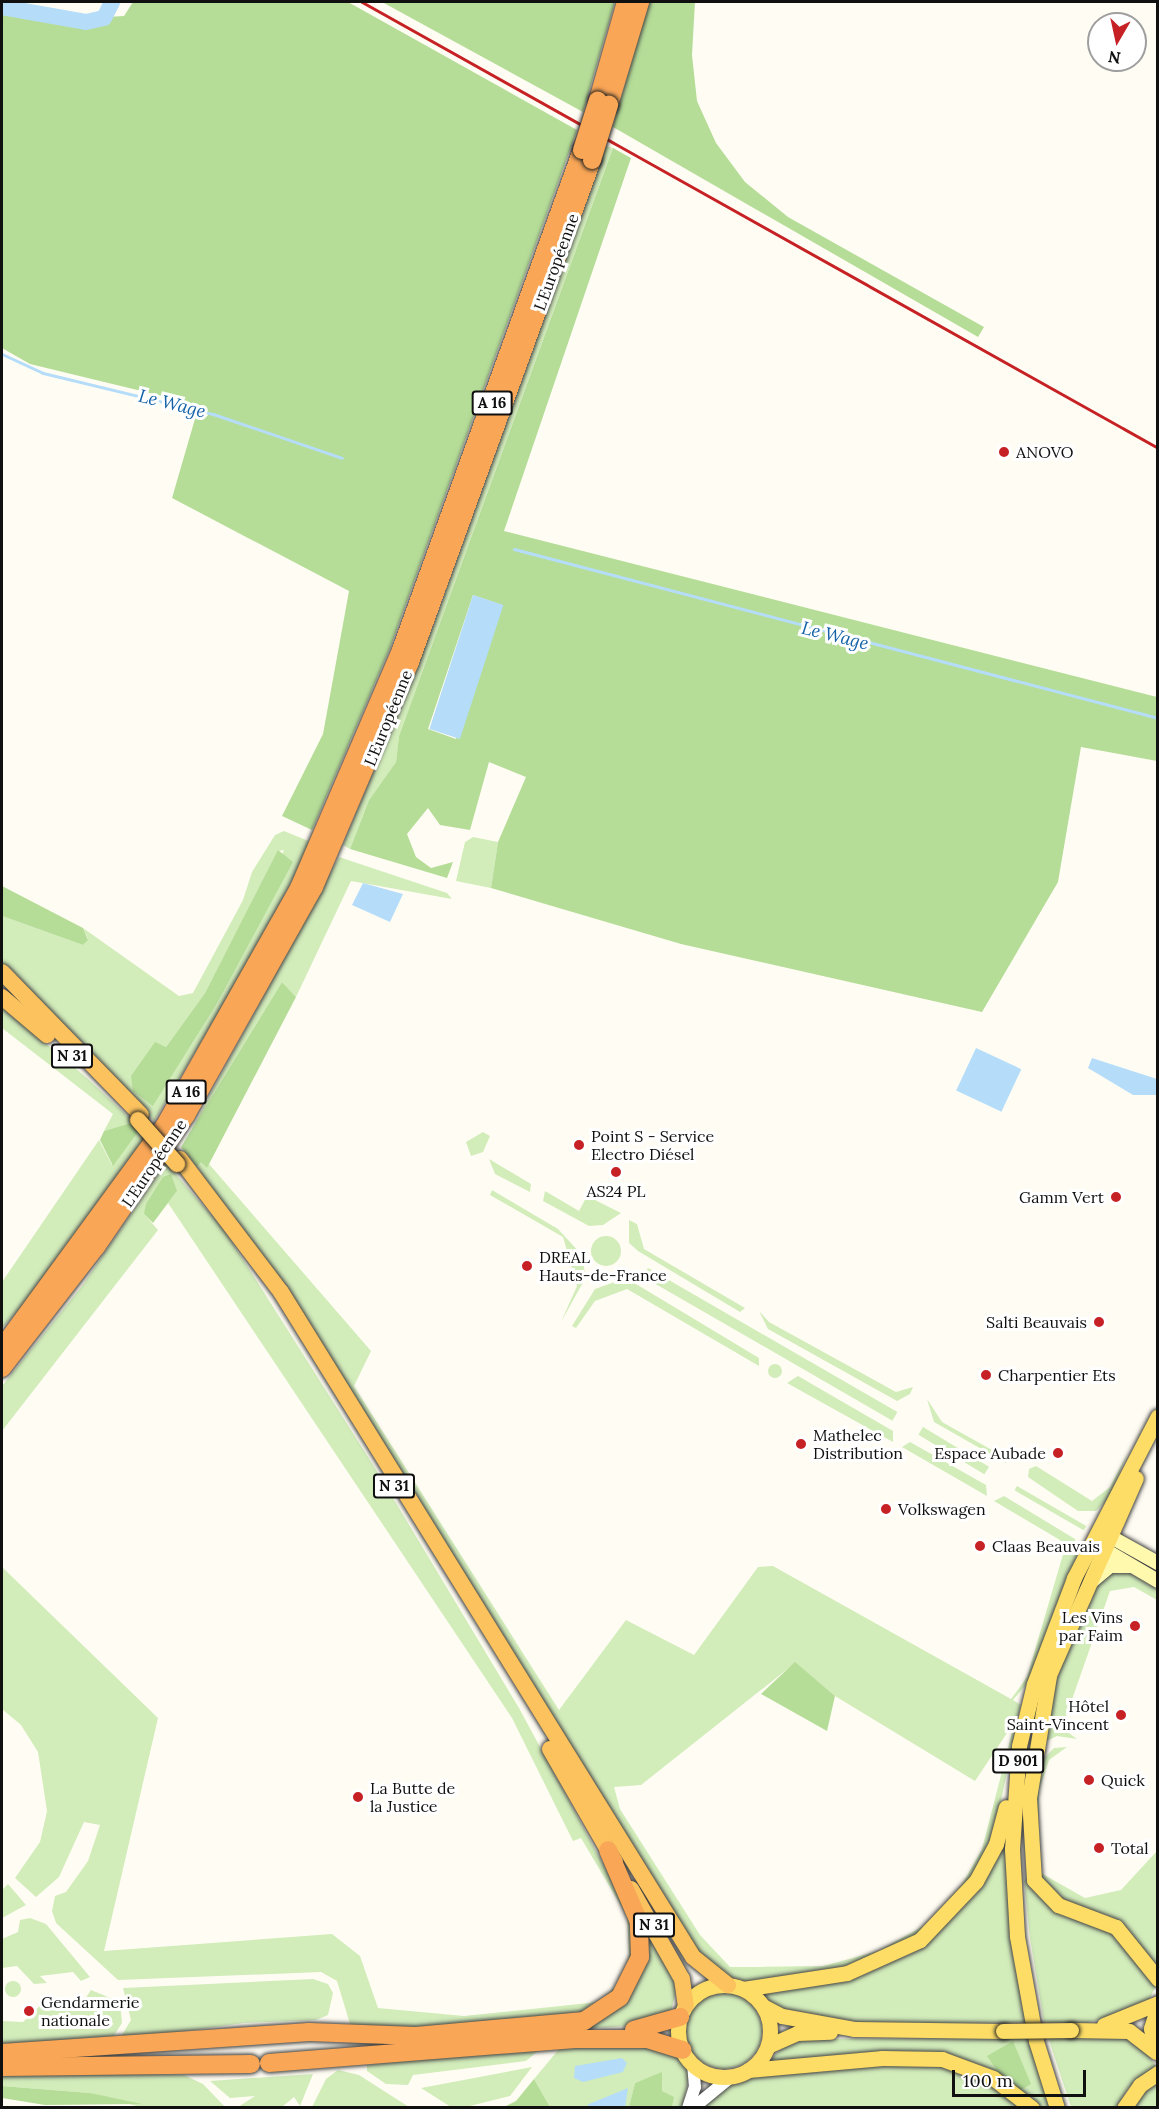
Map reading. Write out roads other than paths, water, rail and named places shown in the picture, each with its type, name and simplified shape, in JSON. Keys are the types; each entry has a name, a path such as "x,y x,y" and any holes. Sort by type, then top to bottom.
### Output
{"highway":[{"name":"L'Européenne","path":"603,103 626,2"},
{"name":"L'Européenne","path":"2,1368 96,1247 181,1123 314,887 414,653 603,103 640,2"},
{"name":"L'Européenne","path":"2,1348 36,1306 187,1091 307,871 405,642 587,155"},
{"path":"2,972 81,1055"},
{"name":"N 31","path":"2,988 81,1055 140,1117 179,1162 285,1300 693,1957 735,1987"},
{"name":"N 31","path":"2,997 140,1117"},
{"name":"N 31","path":"179,1162 250,1258 317,1361 667,1948 684,1984 683,2011"},
{"path":"2,1339 36,1306"},
{"path":"2,2054 309,2032 416,2036 493,2031 584,2021 612,2006 628,1987 639,1964 640,1933 608,1850"},
{"path":"493,2031 649,2028 683,2011"},
{"path":"2,2067 260,2063 555,2039 647,2039 688,2057"}],"main road":[{"path":"1102,1540 1158,1416"},
{"path":"1102,1540 1158,1435"},
{"path":"1102,1540 1158,1563"},
{"path":"1102,1540 1134,1566 1158,1581"},
{"name":"D 901","path":"1064,2108 1031,1986 1019,1882 1026,1759 1050,1668 1089,1584 1102,1540"},
{"name":"D 901","path":"1057,2108 1032,2024 1015,1916 1012,1835 1019,1746 1045,1652 1102,1540"},
{"path":"1089,1584 1110,1566 1134,1566"},
{"path":"1050,1668 1029,1798 1034,1880 1058,1905 1116,1927 1158,1979"},
{"path":"1019,1746 990,1859 935,1929 903,1951 855,1971 704,1990 683,2011 688,2057 711,2075 732,2076 748,2070 882,2058 942,2059 993,2079 1032,2108"},
{"path":"735,1987 763,2006 788,2017 878,2031"},
{"path":"1071,2030 1137,2016 1158,2005"},
{"path":"1157,2053 1151,2031 1158,2005"},
{"path":"763,2006 770,2023 768,2046"},
{"path":"748,2070 768,2046 797,2033 1129,2031 1157,2053"},
{"path":"1124,2108 1140,2085 1158,2073"}],"street":[{"path":"688,2057 696,2082 688,2108"},
{"path":"693,2108 732,2076"}],"water":[{"path":"473,595 503,605 460,739 429,729"},
{"path":"363,883 403,894 390,922 352,905"},
{"path":"976,1048 1021,1069 1001,1112 956,1091"},
{"path":"1092,1058 1157,1079 1157,1095 1133,1095 1088,1068"},
{"path":"622,2058 627,2063 623,2072 583,2082 574,2078 575,2066"},
{"path":"628,2088 625,2107 586,2107 589,2104"}],"waterway":[{"path":"2,7 86,22 104,18 112,2"},
{"name":"Le Wage","path":"2,354 43,373 213,414 342,458"},
{"name":"Le Wage","path":"514,549 1158,718"}],"railway":[{"path":"362,2 1158,448"}],"place":[{"name":"ANOVO","path":"1004,452"},
{"name":"Point S - Service Electro Diésel","path":"579,1145"},
{"name":"AS24 PL","path":"616,1172"},
{"name":"Gamm Vert","path":"1116,1197"},
{"name":"DREAL Hauts-de-France","path":"527,1266"},
{"name":"Salti Beauvais","path":"1099,1322"},
{"name":"Charpentier Ets","path":"986,1375"},
{"name":"Mathelec Distribution","path":"801,1444"},
{"name":"Espace Aubade","path":"1058,1453"},
{"name":"Volkswagen","path":"886,1509"},
{"name":"Claas Beauvais","path":"980,1546"},
{"name":"Les Vins par Faim","path":"1135,1626"},
{"name":"Hôtel Saint-Vincent","path":"1121,1715"},
{"name":"Quick","path":"1089,1780"},
{"name":"La Butte de la Justice","path":"358,1797"},
{"name":"Total","path":"1099,1848"},
{"name":"Gendarmerie nationale","path":"29,2011"}]}
